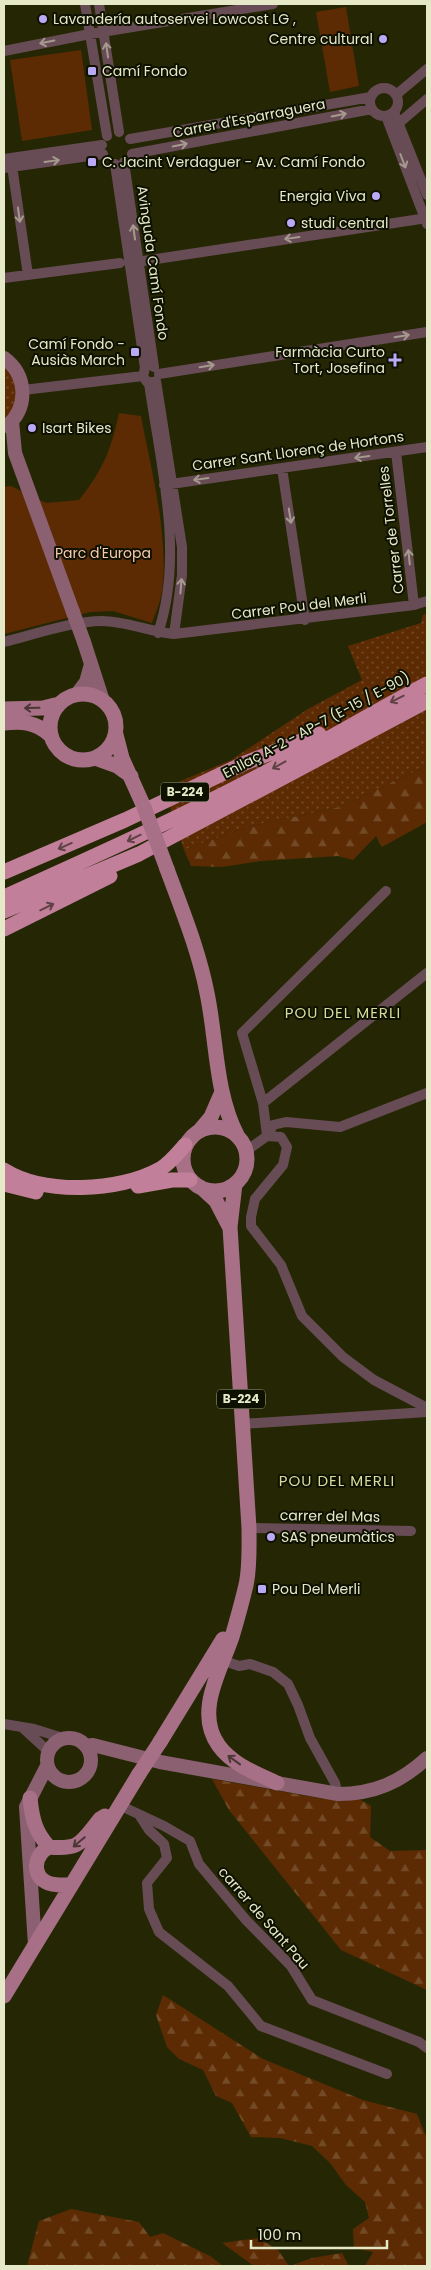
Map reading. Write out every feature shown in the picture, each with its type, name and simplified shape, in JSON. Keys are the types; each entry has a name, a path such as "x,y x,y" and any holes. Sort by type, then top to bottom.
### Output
{"highway":[{"name":"Enllaç A-2 - AP-7 (E-15 / E-90)","path":"4,897 125,842 274,768 367,715 427,684"},
{"path":"4,911 139,854 427,701"},
{"name":"B-224","path":"4,872 125,820 245,763 367,715"},
{"path":"4,929 278,792 374,729"},
{"path":"4,1170 33,1182 60,1188 107,1184 147,1175 162,1168 185,1145"},
{"path":"4,1184 46,1194 76,1195 110,1192 172,1180 190,1180"}],"main road":[{"path":"4,358 14,366 21,380 23,390"},
{"name":"B-224","path":"4,1996 237,1614 248,1570 249,1528 230,1227 235,1184 245,1170 246,1151 227,1116 221,1094 217,1051 207,991 187,923 144,807 122,758 116,735 114,714 103,700 91,661 15,453 8,424 22,403 23,390"},
{"name":"B-224","path":"4,436 15,453"},
{"path":"77,694 86,682 91,661"},
{"path":"50,734 51,718 59,704 67,697 77,694 93,695 103,700"},
{"path":"4,709 43,708 59,704"},
{"path":"4,723 33,724 42,727 50,734 59,749 73,759 84,761 104,753 116,735"},
{"path":"95,758 117,766 132,777"},
{"name":"B-224","path":"185,1145 211,1117 221,1094"},
{"path":"200,1130 210,1126 220,1126 237,1135"},
{"path":"185,1145 183,1164 190,1180"},
{"name":"B-224","path":"190,1180 216,1201 230,1227"},
{"path":"203,1189 220,1191 235,1184"},
{"path":"237,1614 232,1638 214,1683 209,1726 218,1745 230,1758 276,1783"},
{"path":"35,1946 25,1819 26,1807 47,1766 48,1751 57,1741 63,1738 76,1739 86,1746 91,1764 89,1770 79,1779 66,1782 50,1772 47,1766"},
{"path":"86,1746 93,1745 160,1762 338,1794 368,1792 386,1786 415,1769 427,1758"},
{"path":"91,1764 119,1752"},
{"path":"32,1792 60,1780"},
{"path":"32,1792 32,1819 36,1830 49,1847"},
{"path":"70,1885 54,1885 40,1877 37,1862 40,1854 49,1847 67,1849 76,1847 100,1819 117,1808"}],"street":[{"path":"85,4 107,136 102,150"},
{"path":"99,4 119,132 130,139 132,154 120,163 109,161 102,150"},
{"path":"4,51 90,34 273,4"},
{"path":"397,94 427,69"},
{"path":"390,114 399,104 397,94 390,88 381,88 371,97 372,109 378,114 390,114 399,123 427,195"},
{"name":"Carrer d'Esparraguera","path":"130,139 371,97"},
{"path":"399,123 427,99"},
{"name":"Carrer d'Esparraguera","path":"132,154 372,109"},
{"path":"4,278 427,220 390,114"},
{"path":"107,136 119,132"},
{"path":"4,159 102,150"},
{"path":"28,275 8,167 102,150"},
{"name":"Avinguda Camí Fondo","path":"120,163 129,262 151,375 168,484 182,547 179,612 174,634"},
{"path":"23,390 151,375 427,332"},
{"name":"Carrer Sant Llorenç de Hortons","path":"168,484 427,447"},
{"name":"Carrer de Torrelles","path":"396,452 414,605"},
{"path":"282,468 305,620"},
{"name":"Avinguda Camí Fondo","path":"158,633 164,614 171,574 168,484"},
{"name":"Carrer Pou del Merli","path":"4,642 100,621 117,622 158,633 174,634 305,620 427,602"},
{"path":"267,1136 263,1103 242,1033 386,891"},
{"path":"263,1103 427,973"},
{"path":"246,1151 267,1136 273,1125 286,1122 340,1127 427,1093"},
{"path":"267,1136 281,1137 287,1147 283,1165 255,1199 251,1217 252,1226 281,1265 302,1316 351,1363 374,1380 427,1410"},
{"path":"242,1424 427,1410"},
{"name":"carrer del Mas","path":"249,1528 411,1531"},
{"path":"222,1660 239,1666 250,1664 273,1672 288,1684 298,1704 310,1738 335,1783 338,1794"},
{"path":"4,1724 40,1730 63,1738"},
{"path":"23,1728 40,1741 48,1751"},
{"name":"carrer de Sant Pau","path":"117,1808 164,1826 190,1841 199,1864 246,1920 291,1966 312,2000 419,2042 427,2048"},
{"path":"140,1816 149,1830 164,1844 166,1858 147,1884 149,1910 159,1932 228,1986 261,2026 387,2074"}],"green space":[{"path":"346,7 359,86 330,92 316,12"},
{"path":"81,50 92,130 22,141 10,60"},
{"path":"4,365 14,381 18,402 4,422"},
{"name":"Parc d'Europa","path":"119,413 141,416 162,530 164,554 161,597 152,623 113,611 90,612 4,634 4,487 11,486 46,503 79,500 105,459 113,438"},
{"path":"427,613 427,766 340,807 247,827 184,850 164,788 231,760 308,709 362,680 348,646 421,623 423,615"},
{"path":"427,766 427,822 382,847 376,836 353,860 338,856 261,861 222,867 191,866 184,850 247,827 340,807"},
{"path":"212,1779 324,1799 359,1799 371,1806 370,1837 390,1851 427,1850 427,1990 341,1950 229,1810"},
{"path":"163,1995 263,2059 363,2100 417,2114 427,2139 427,2266 365,2266 373,2252 354,2248 353,2229 369,2218 365,2202 346,2185 330,2163 312,2146 280,2138 251,2137 232,2103 216,2096 203,2070 179,2059 167,2047 156,2015"},
{"path":"71,2209 139,2222 150,2237 163,2233 210,2256 223,2266 27,2266 39,2221"},
{"path":"258,2238 278,2250 289,2266 254,2266 222,2243"},
{"path":"342,2253 349,2266 290,2266 312,2258"}],"place":[{"name":"Lavandería autoservei Lowcost LG ,","path":"43,19"},
{"name":"Centre cultural","path":"383,39"},
{"name":"Camí Fondo","path":"92,71"},
{"name":"C. Jacint Verdaguer - Av. Camí Fondo","path":"92,162"},
{"name":"Energia Viva","path":"376,196"},
{"name":"studi central","path":"291,223"},
{"name":"Camí Fondo - Ausiàs March","path":"135,352"},
{"name":"Farmàcia Curto Tort, Josefina","path":"395,360"},
{"name":"Isart Bikes","path":"32,428"},
{"name":"SAS pneumàtics","path":"271,1537"},
{"name":"Pou Del Merli","path":"262,1589"}],"district":[{"name":"POU DEL MERLI","path":"343,1013"},
{"name":"POU DEL MERLI","path":"337,1481"}]}
